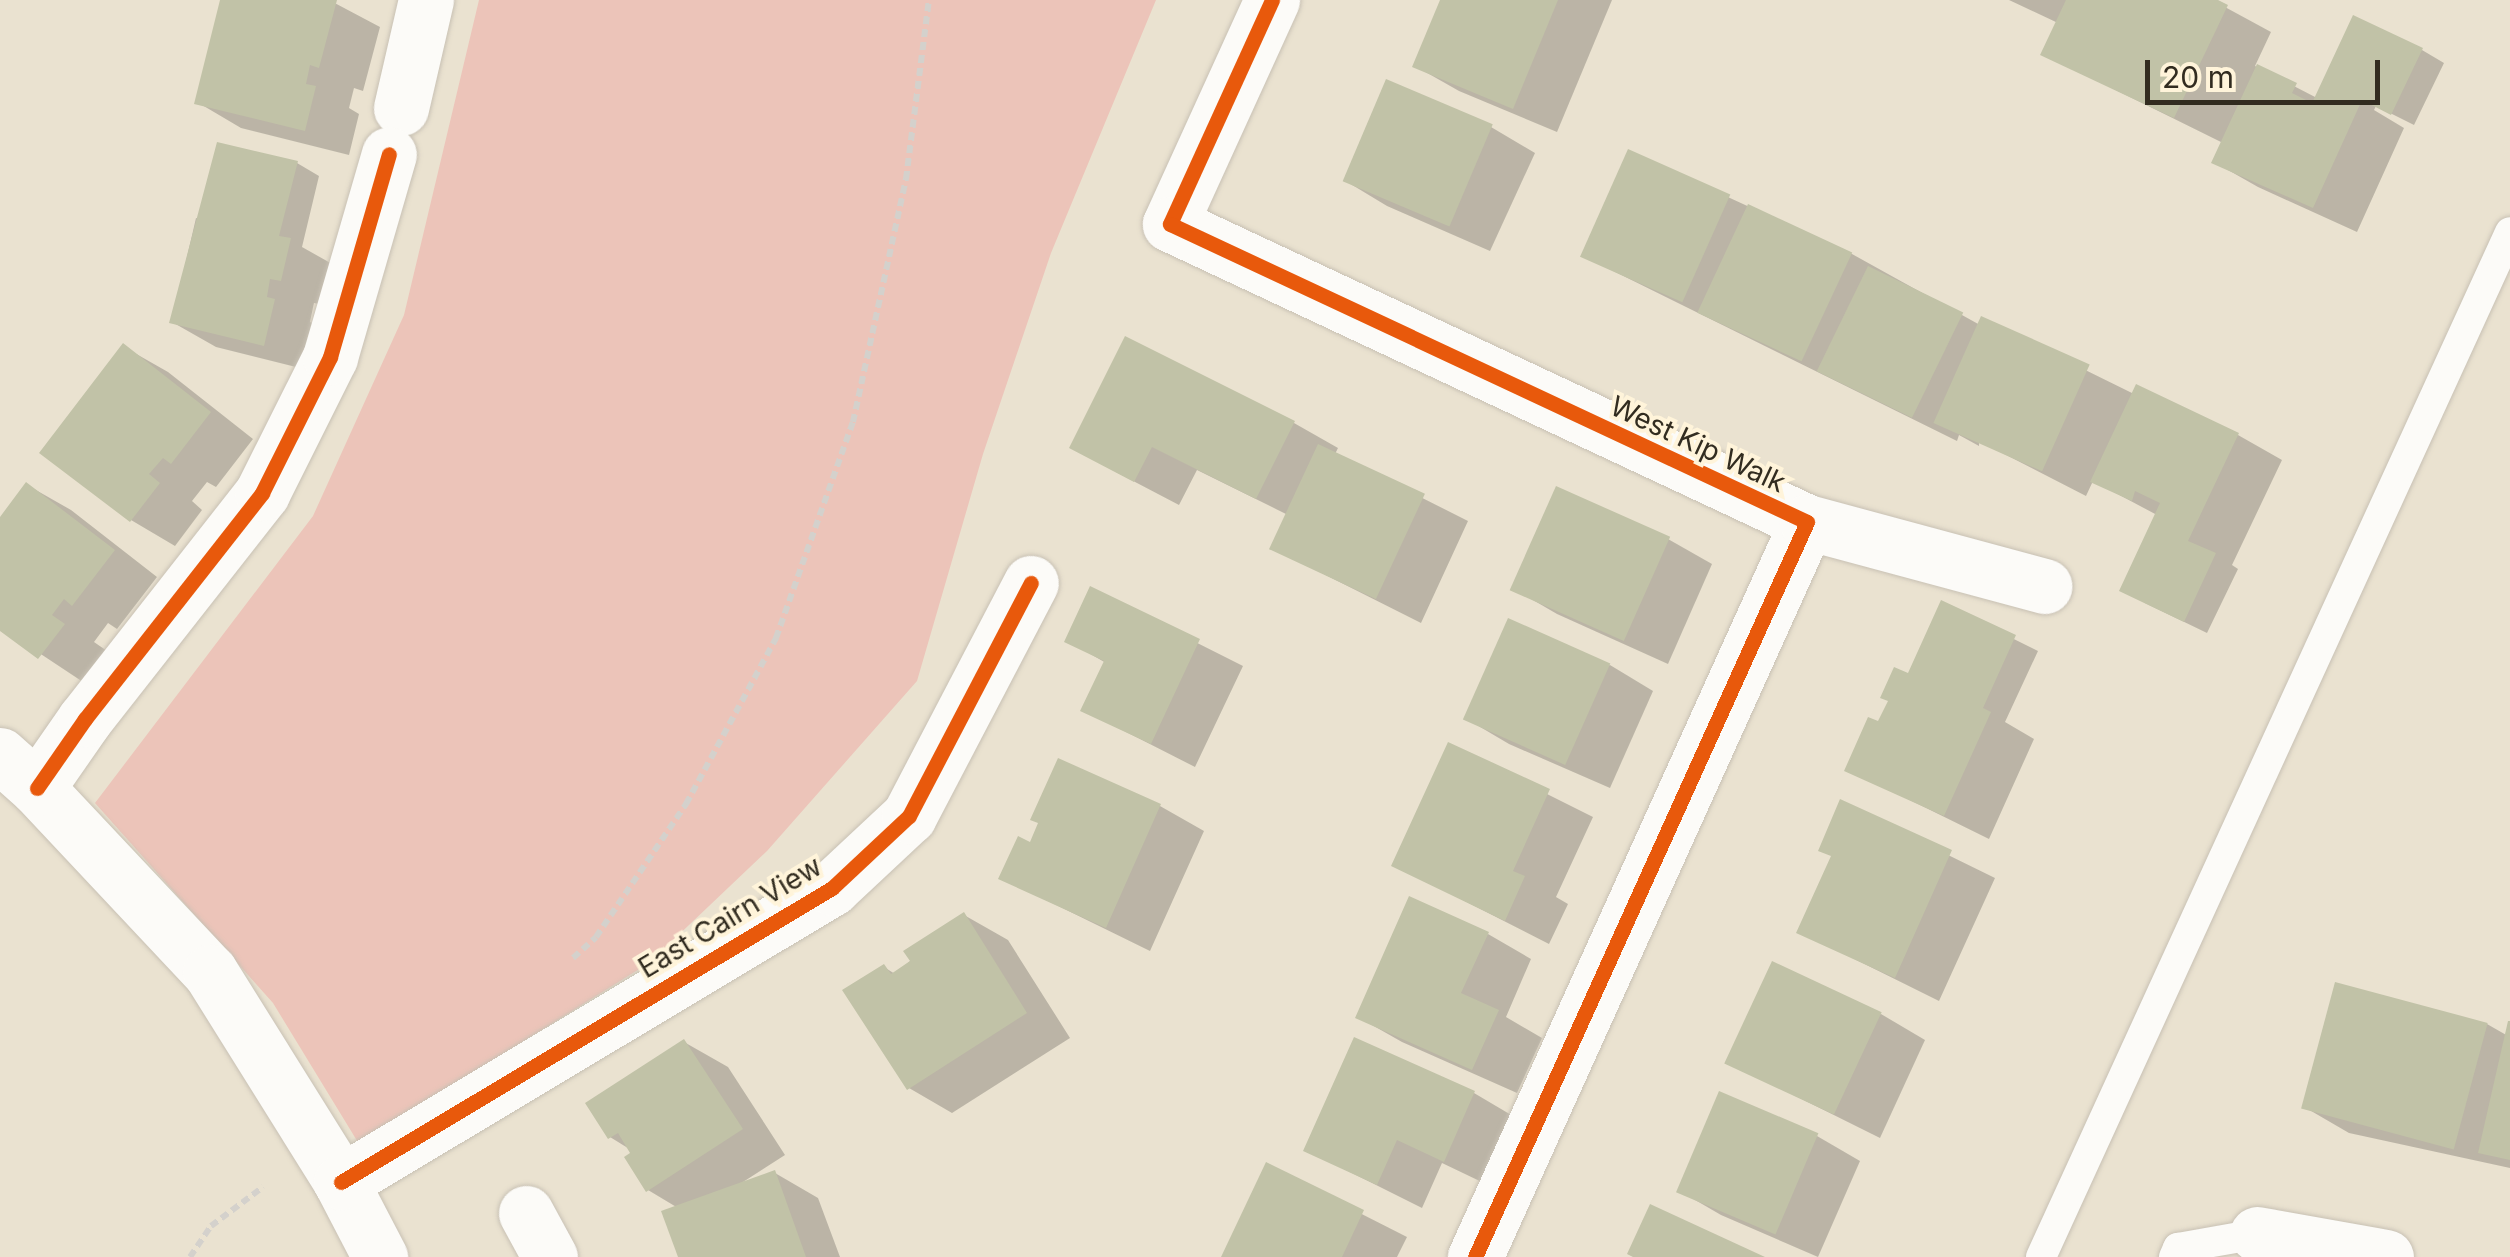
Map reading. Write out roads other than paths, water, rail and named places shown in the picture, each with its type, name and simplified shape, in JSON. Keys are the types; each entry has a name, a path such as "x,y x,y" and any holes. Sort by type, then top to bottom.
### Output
{"street":[{"path":"380,1257 330,1164 210,972 19,772 84,719 262,493 330,357 395,131 426,0"},
{"name":"West Kip Walk","path":"1272,0 1170,224 1807,522 1475,1257"},
{"path":"1807,522 2046,586"},
{"name":"East Cairn View","path":"330,1164 832,888 910,816 1032,582"},
{"path":"2256,1234 2386,1257"}],"lane":[{"path":"2041,1257 2510,232"},
{"path":"2174,1257 2178,1248 2256,1234"}]}
